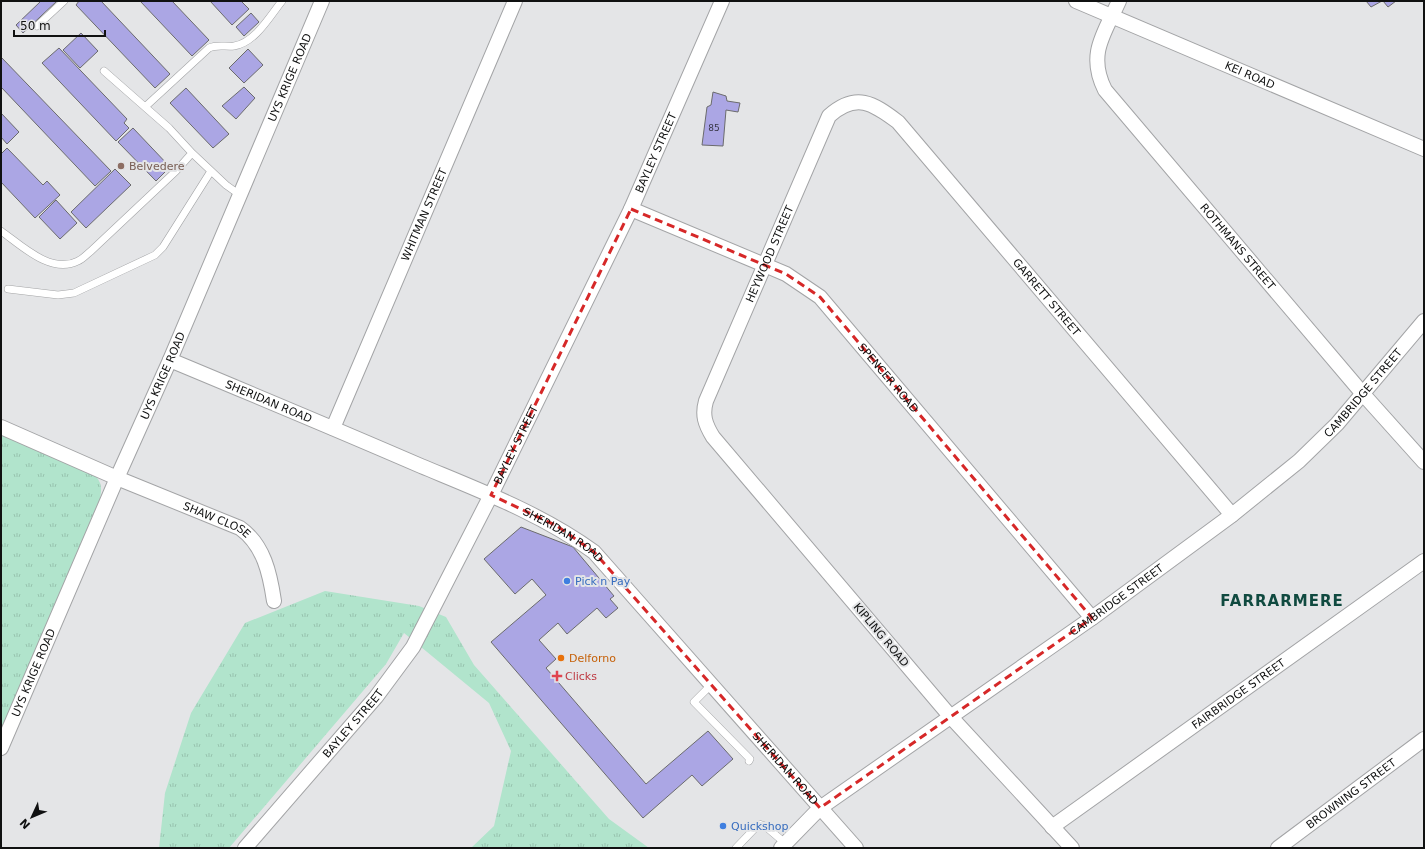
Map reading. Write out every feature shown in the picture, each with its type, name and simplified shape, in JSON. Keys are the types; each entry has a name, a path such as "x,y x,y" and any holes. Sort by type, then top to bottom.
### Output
{"street":[{"name":"UYS KRIGE ROAD","path":"1,748 116,478 170,360 322,1"},
{"name":"WHITMAN STREET","path":"333,428 515,1"},
{"name":"BAYLEY STREET","path":"245,848 376,697 413,647 491,495 631,209 722,1"},
{"name":"KEI ROAD","path":"1076,1 1424,149"},
{"name":"ROTHMANS STREET","path":"1119,1 1101,37 1096,55 1098,73 1105,90 1363,394 1424,462"},
{"name":"HEYWOOD STREET","path":"703,413 709,393 765,265 824,123 838,108 848,103"},
{"name":"GARRETT STREET","path":"848,103 868,103 876,106 898,122 1232,515"},
{"name":"SPENCER ROAD","path":"631,209 765,265 796,280 820,297 1092,618"},
{"name":"CAMBRIDGE STREET","path":"783,846 820,808 1092,618 1232,515 1299,461 1338,424 1424,321"},
{"name":"SHERIDAN ROAD","path":"170,360 491,495 557,526 594,552 713,684 856,848"},
{"name":"KIPLING ROAD","path":"703,413 704,420 713,437 950,716 1072,848"},
{"name":"SHAW CLOSE","path":"1,427 116,478 240,528 249,535 257,546 270,576 274,601"},
{"name":"FAIRBRIDGE STREET","path":"1052,827 1424,561"},
{"name":"BROWNING STREET","path":"1278,848 1424,739"}],"lane":[{"path":"37,26 64,1"},
{"path":"145,107 209,48 213,46 234,46 244,43 259,30 282,1"},
{"path":"104,71 169,128 211,171 240,195"},
{"path":"1,231 40,258 64,264 78,261 176,171 192,153"},
{"path":"8,289 58,295 74,293 155,255 163,247 211,171"},
{"path":"713,684 694,702 750,759 749,761"},
{"path":"736,848 759,824 765,826 783,846"}],"highlighted area":[{"path":"631,209 786,274 820,297 1092,618 820,808 594,552 557,526 491,495"}],"green space":[{"path":"1,431 93,473 100,482 101,488 100,499 1,730"},
{"path":"325,591 419,606 446,617 474,665 609,819 649,848 471,848 494,826 511,751 489,703 404,633 386,664 229,848 159,848 165,793 191,713 245,623"}],"building":[{"path":"41,1 57,1 23,33 16,25"},
{"path":"79,1 101,1 170,74 155,88 76,5"},
{"path":"140,1 172,1 209,40 192,56"},
{"path":"210,1 241,1 249,9 232,25"},
{"path":"1366,1 1382,1 1371,7"},
{"path":"1383,1 1396,1 1388,7"},
{"path":"251,13 259,22 244,36 236,27"},
{"path":"81,33 98,51 80,68 63,50"},
{"path":"59,48 127,119 124,123 129,128 116,141 42,63"},
{"path":"248,49 263,65 244,83 229,68"},
{"path":"1,57 111,171 95,186 1,87"},
{"path":"244,87 255,98 236,119 222,106"},
{"path":"186,88 229,134 213,148 170,103"},
{"path":"713,92 726,96 727,101 740,103 738,112 726,110 723,146 702,145 707,107 711,105"},
{"path":"1,113 19,132 7,144 1,137"},
{"path":"133,128 170,167 156,181 118,142"},
{"path":"7,148 43,185 47,181 60,195 35,218 1,182 1,154"},
{"path":"115,169 131,185 86,228 71,212"},
{"path":"56,200 77,223 60,239 39,217"},
{"path":"521,527 573,547 614,596 610,599 618,608 606,618 597,608 567,634 558,623 539,640 556,659 546,668 646,784 708,731 733,759 702,786 692,775 643,818 491,642 546,595 532,579 515,594 484,559"}],"place":[{"name":"Belvedere","path":"121,166"},
{"name":"Pick n Pay","path":"567,581"},
{"name":"Delforno","path":"561,658"},
{"name":"Clicks","path":"557,676"},
{"name":"Quickshop","path":"723,826"}],"district":[{"name":"FARRARMERE","path":"1282,601"}]}
